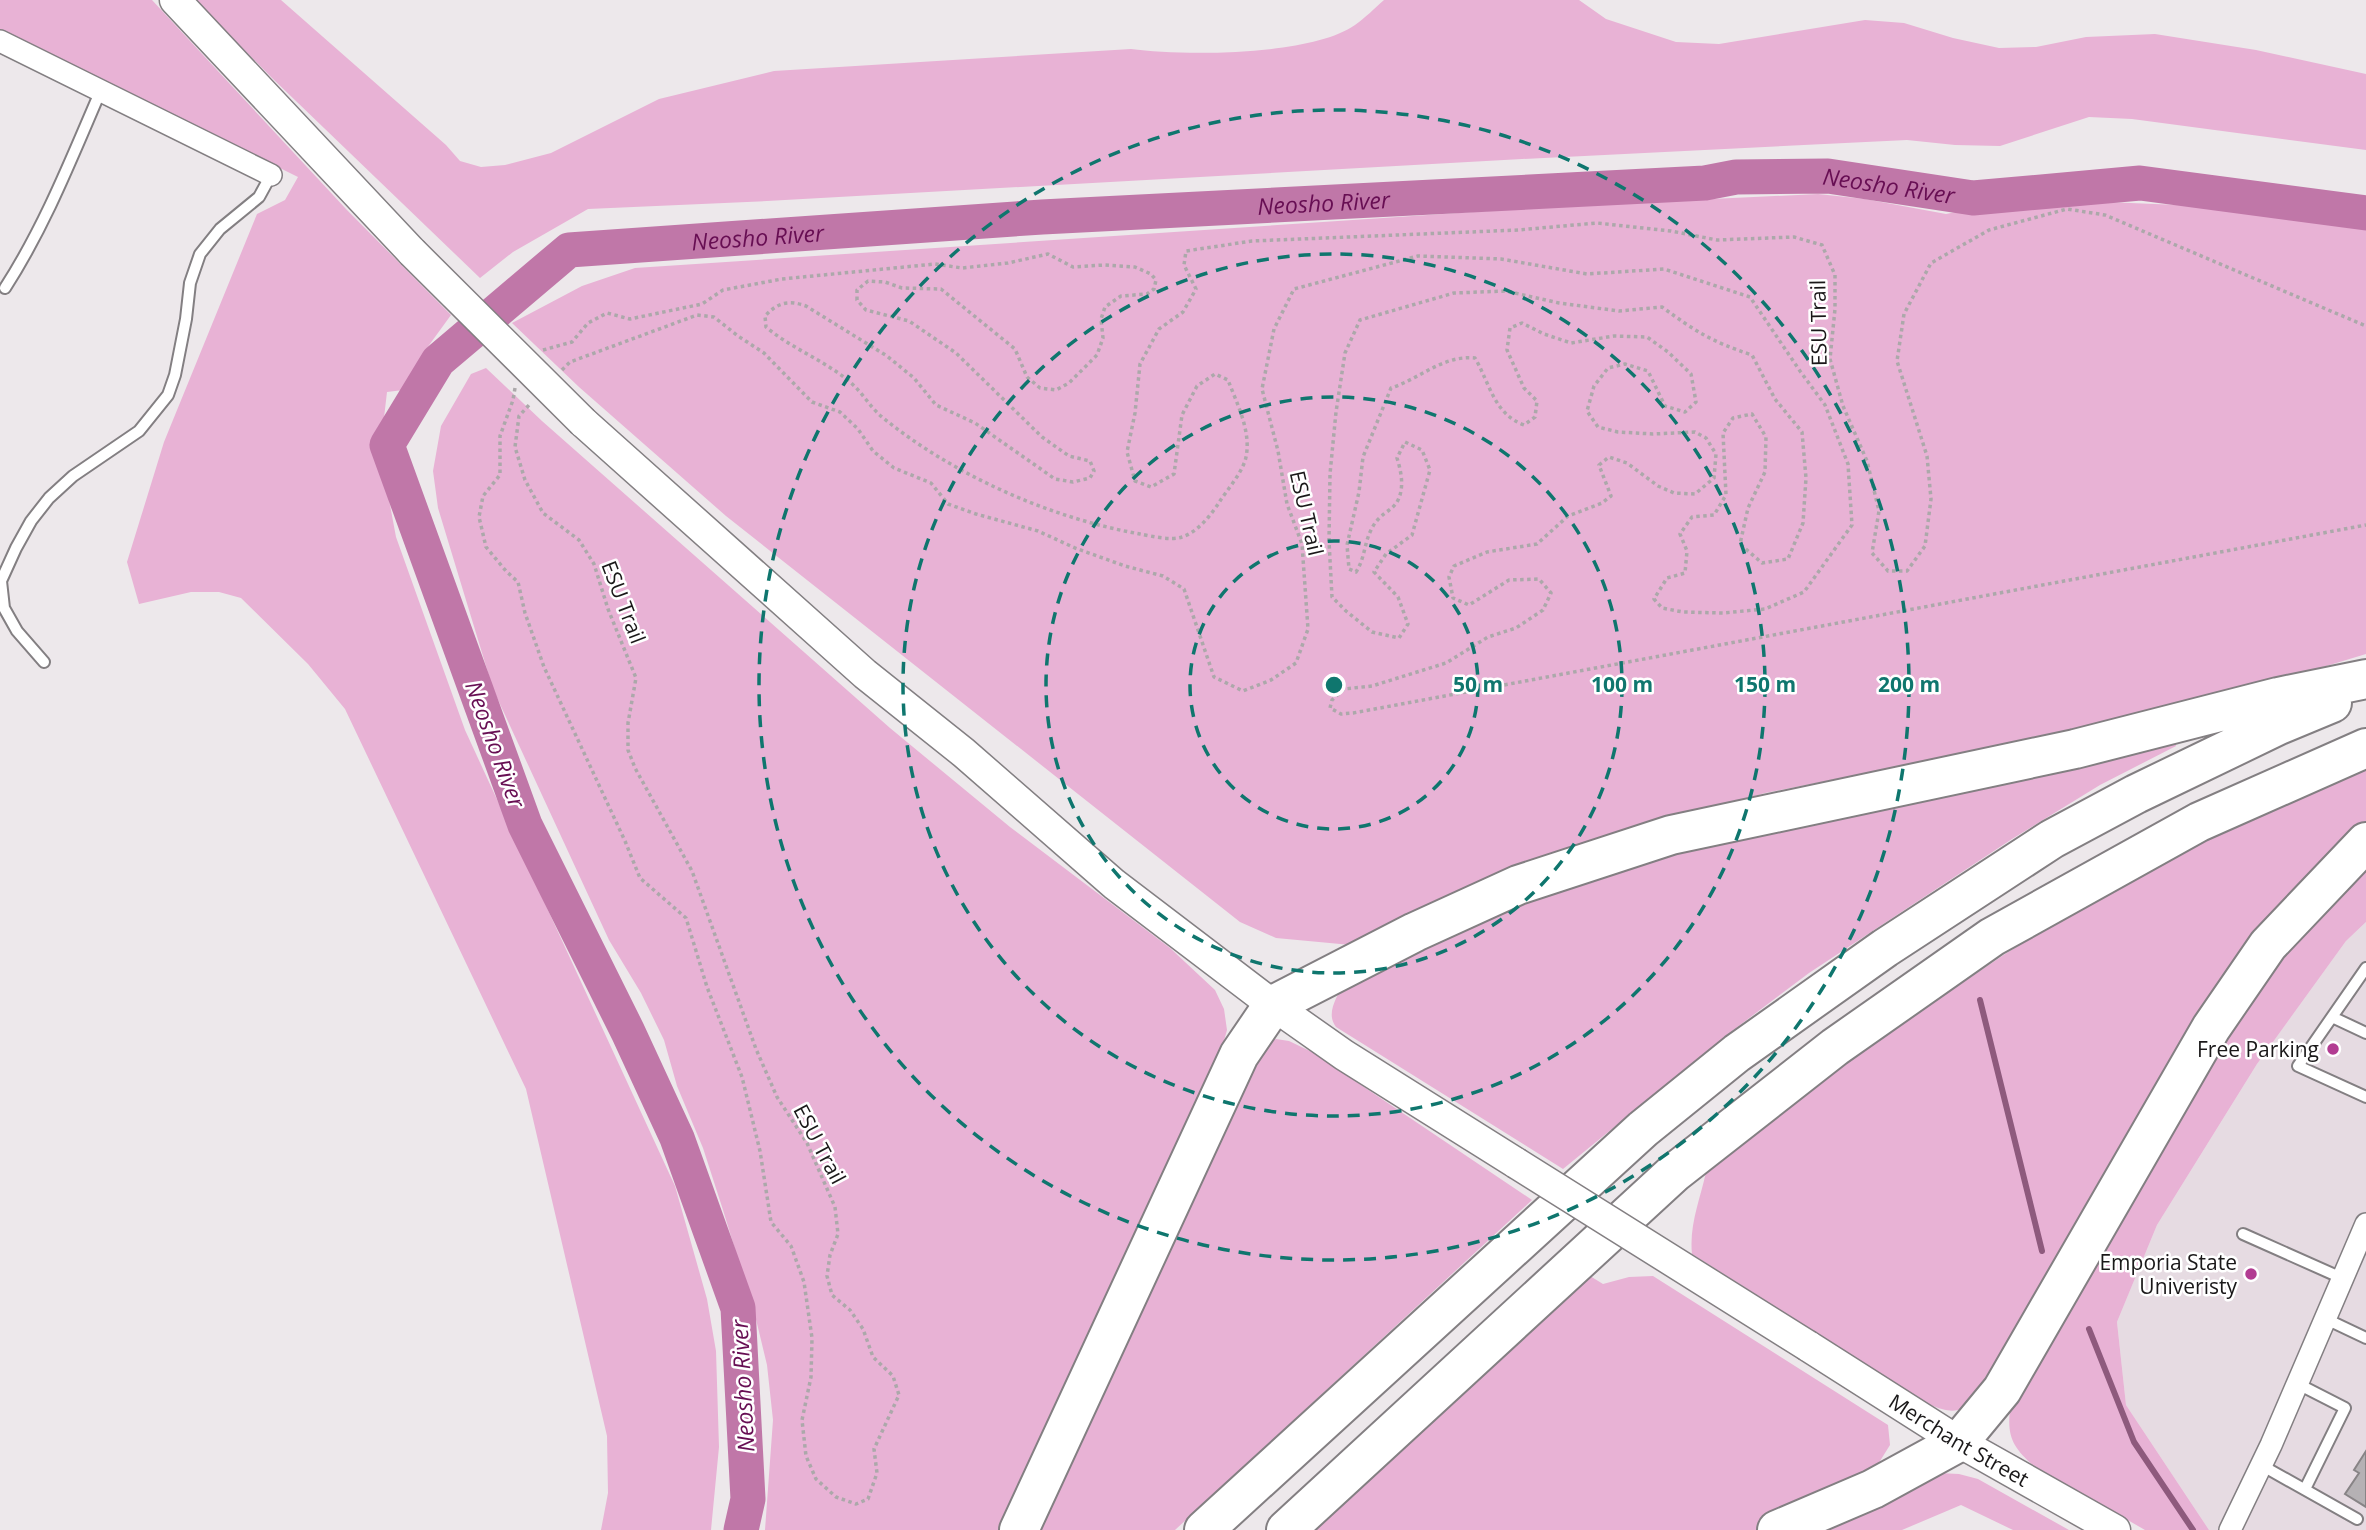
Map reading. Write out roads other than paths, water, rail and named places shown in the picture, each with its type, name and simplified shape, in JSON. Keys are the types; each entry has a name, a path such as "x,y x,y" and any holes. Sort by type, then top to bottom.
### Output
{"highway":[{"path":"1019,1530 1239,1055 1273,1005 1415,932 1518,885 1671,835 2075,749 2278,697 2366,679"},
{"path":"1204,1530 1643,1129 1737,1053 1885,948 2052,839 2136,794 2279,725 2366,689"},
{"path":"1286,1530 1674,1173 1835,1047 2005,930 2199,822 2366,748"},
{"path":"1777,1530 1872,1489 1959,1442 2002,1391 2211,1028 2269,945 2366,842"}],"main road":[{"name":"Merchant Street","path":"175,0 412,252 583,422 865,674 964,753 1114,884 1273,1005 1344,1055 1959,1442 2115,1530"}],"street":[{"path":"0,41 271,174"},
{"path":"2230,1530 2298,1384 2366,1224"}],"lane":[{"path":"5,288 20,265 56,194 102,90"},
{"path":"44,662 17,631 4,608 1,581 16,548 48,498 73,476 139,431 168,395 175,375 190,283 200,254 220,229 259,197 271,174"},
{"path":"2366,968 2298,1066 2366,1097"},
{"path":"2332,1017 2366,1033"},
{"path":"2244,1234 2344,1279"},
{"path":"2326,1319 2366,1338"},
{"path":"2298,1384 2345,1408 2305,1489"},
{"path":"2262,1465 2357,1519"}],"waterway":[{"name":"Neosho River","path":"741,1530 748,1499 738,1308 677,1138 628,1032 525,825 387,445 438,361 569,250 1042,217 1705,183 1736,177 1828,176 1973,198 2140,183 2366,213"},
{"path":"1980,1000 2042,1251"},
{"path":"2089,1329 2134,1442 2193,1530"}],"place":[{"name":"Free Parking","path":"2333,1049"},
{"name":"Emporia State Univeristy","path":"2251,1274"}]}
